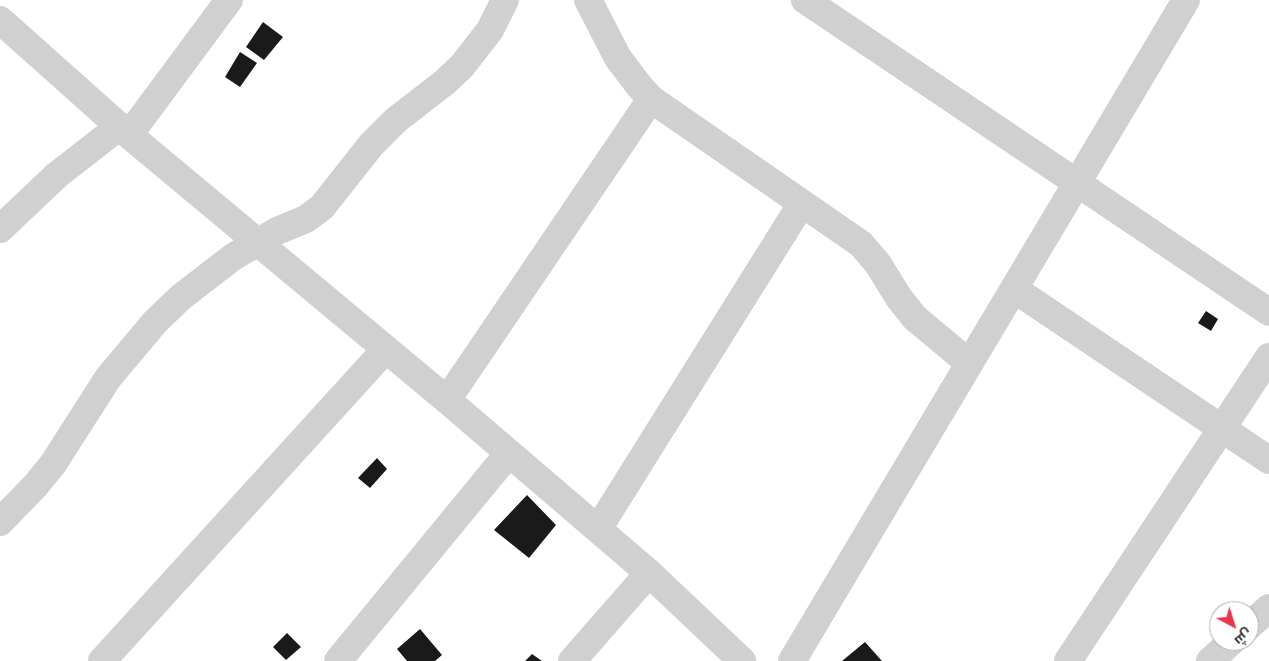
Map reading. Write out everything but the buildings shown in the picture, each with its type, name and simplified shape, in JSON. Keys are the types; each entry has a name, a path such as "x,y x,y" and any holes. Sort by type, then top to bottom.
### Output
{"street":[{"path":"0,229 57,176 124,130 229,0"},
{"path":"0,522 47,471 108,378 155,322 210,274 258,241 306,219 322,207 371,145 396,120 445,82 462,66 490,30 505,0"},
{"path":"588,0 618,58 651,99 861,244 878,264 899,298 915,318 969,363"},
{"path":"805,0 1269,312"},
{"path":"792,661 1186,0"},
{"path":"0,20 124,130 447,400 649,573 742,661"},
{"path":"447,400 651,99"},
{"path":"598,529 802,203"},
{"path":"1014,289 1269,460"},
{"path":"102,661 386,349"},
{"path":"1068,661 1223,430 1269,357"},
{"path":"338,661 509,453"},
{"path":"572,661 649,573"},
{"path":"1259,617 1269,608"},
{"path":"1210,661 1221,651"}]}
